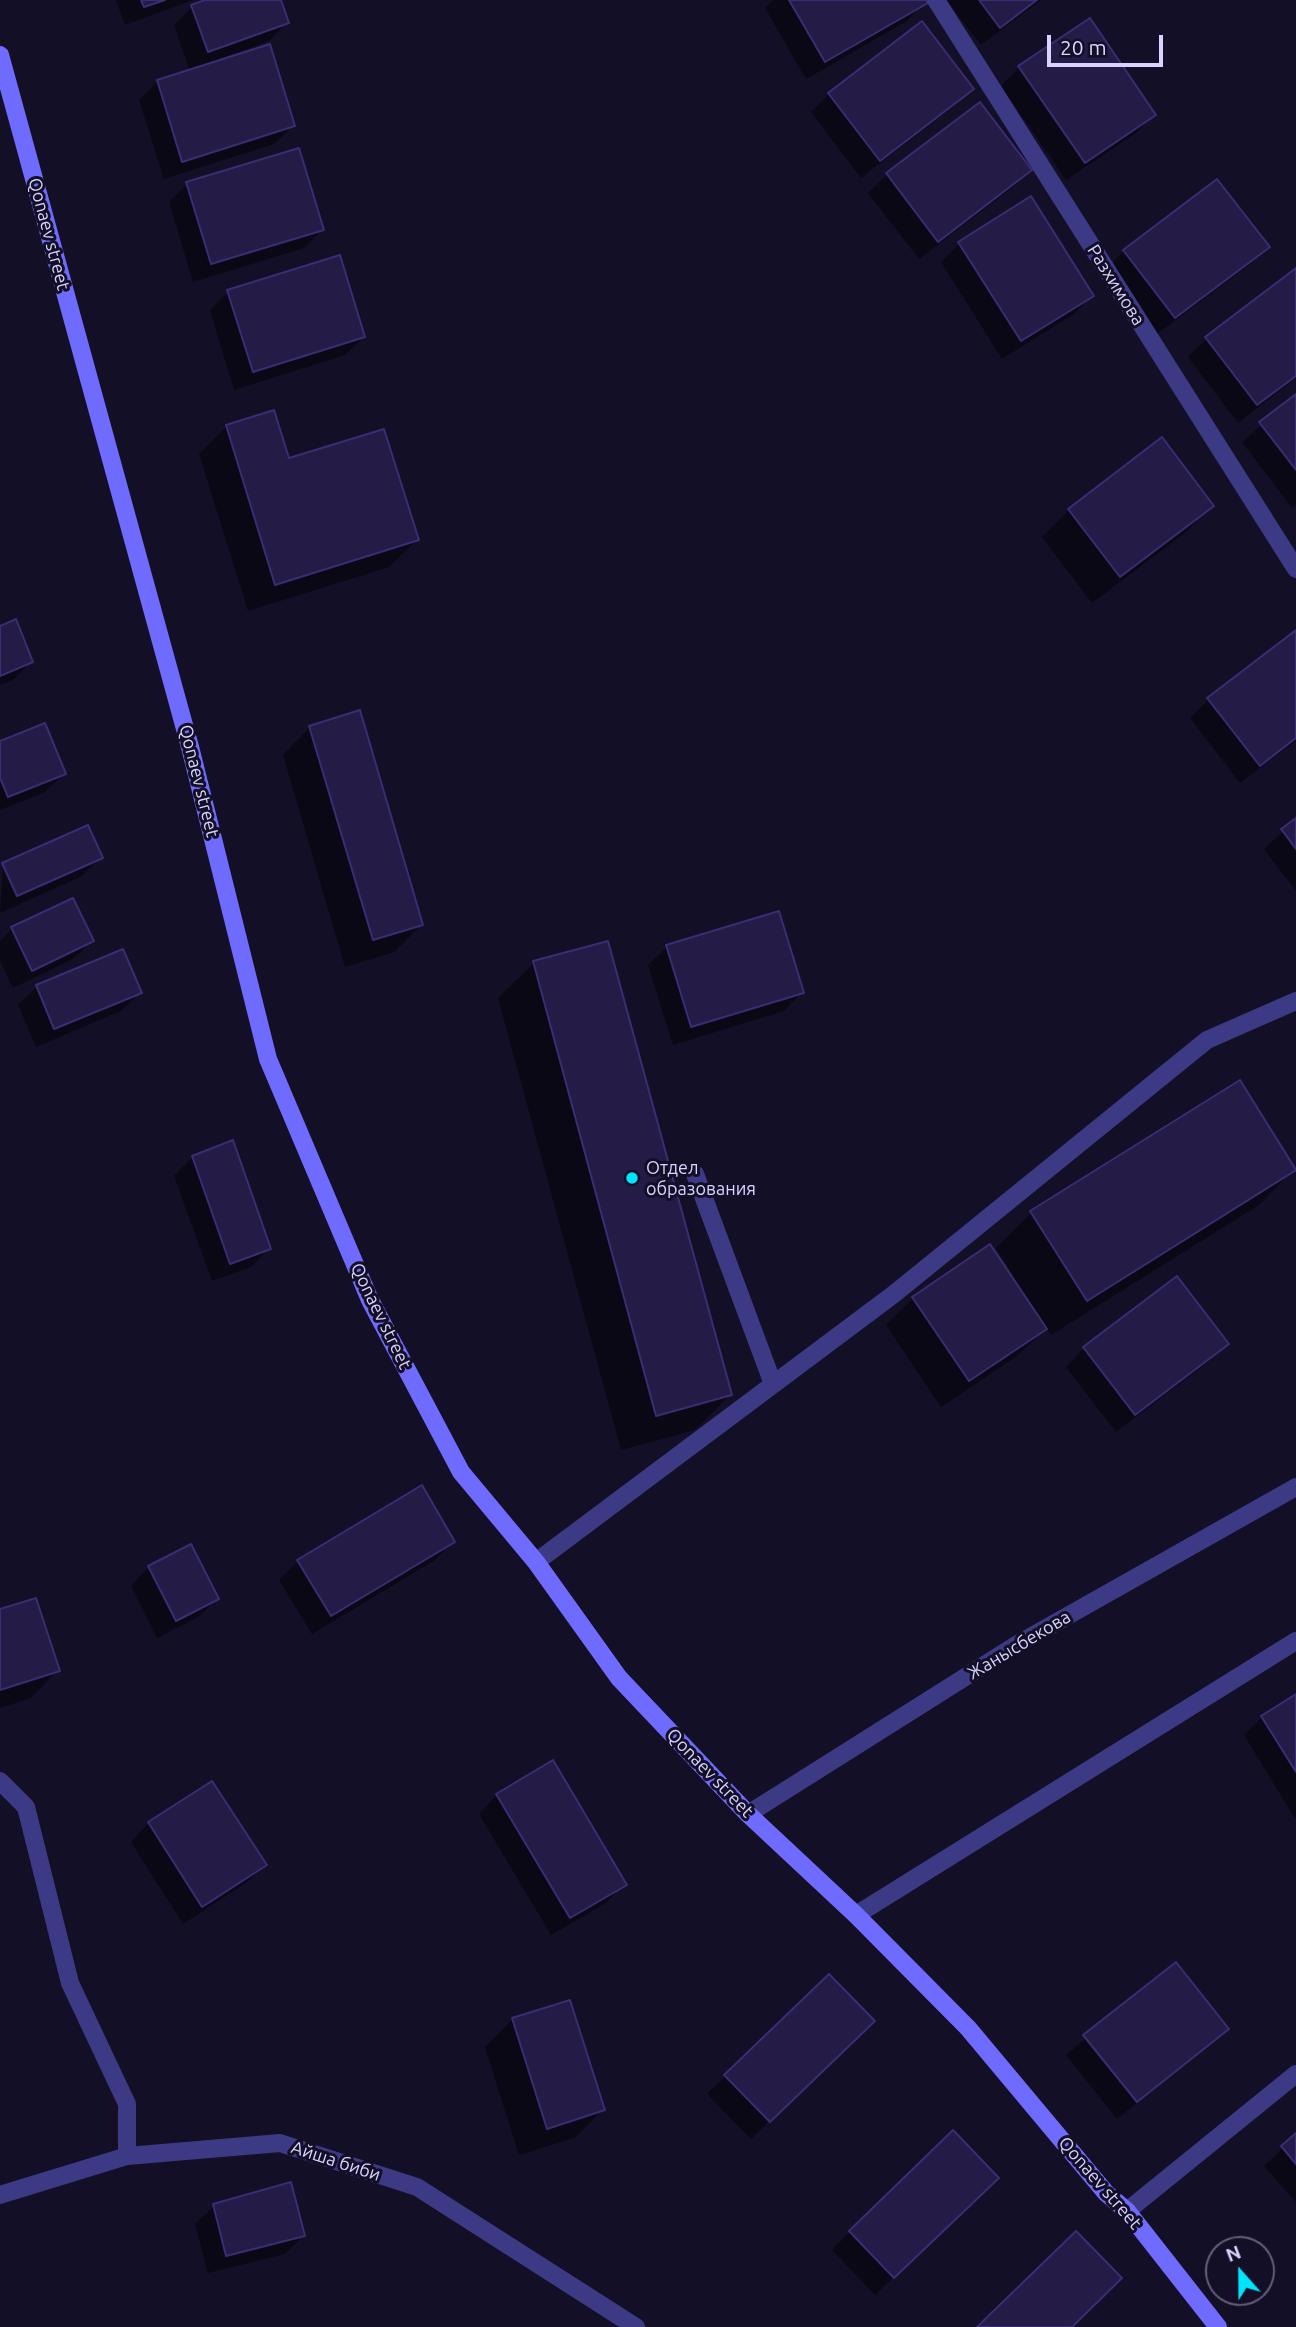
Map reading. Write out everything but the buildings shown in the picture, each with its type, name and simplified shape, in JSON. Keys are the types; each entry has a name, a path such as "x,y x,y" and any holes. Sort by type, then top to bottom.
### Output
{"main road":[{"name":"Qonaev street","path":"0,55 190,747 268,1059 370,1300 461,1472 536,1562 619,1678 748,1814 856,1915 968,2028 1106,2193 1127,2211 1217,2327"}],"street":[{"name":"Разхимова","path":"936,0 1296,569"},
{"path":"536,1562 894,1294 1207,1041 1296,1001"},
{"path":"695,1174 773,1384"},
{"name":"Жанысбекова","path":"748,1814 1016,1645 1296,1487"},
{"path":"856,1915 1296,1641"},
{"path":"0,1781 26,1807 70,1983 127,2104 127,2156"},
{"path":"1127,2211 1296,2074"},
{"name":"Айша биби","path":"0,2195 127,2156 280,2143 417,2187 636,2327"}],"place":[{"name":"Отдел образования","path":"632,1178"}]}
